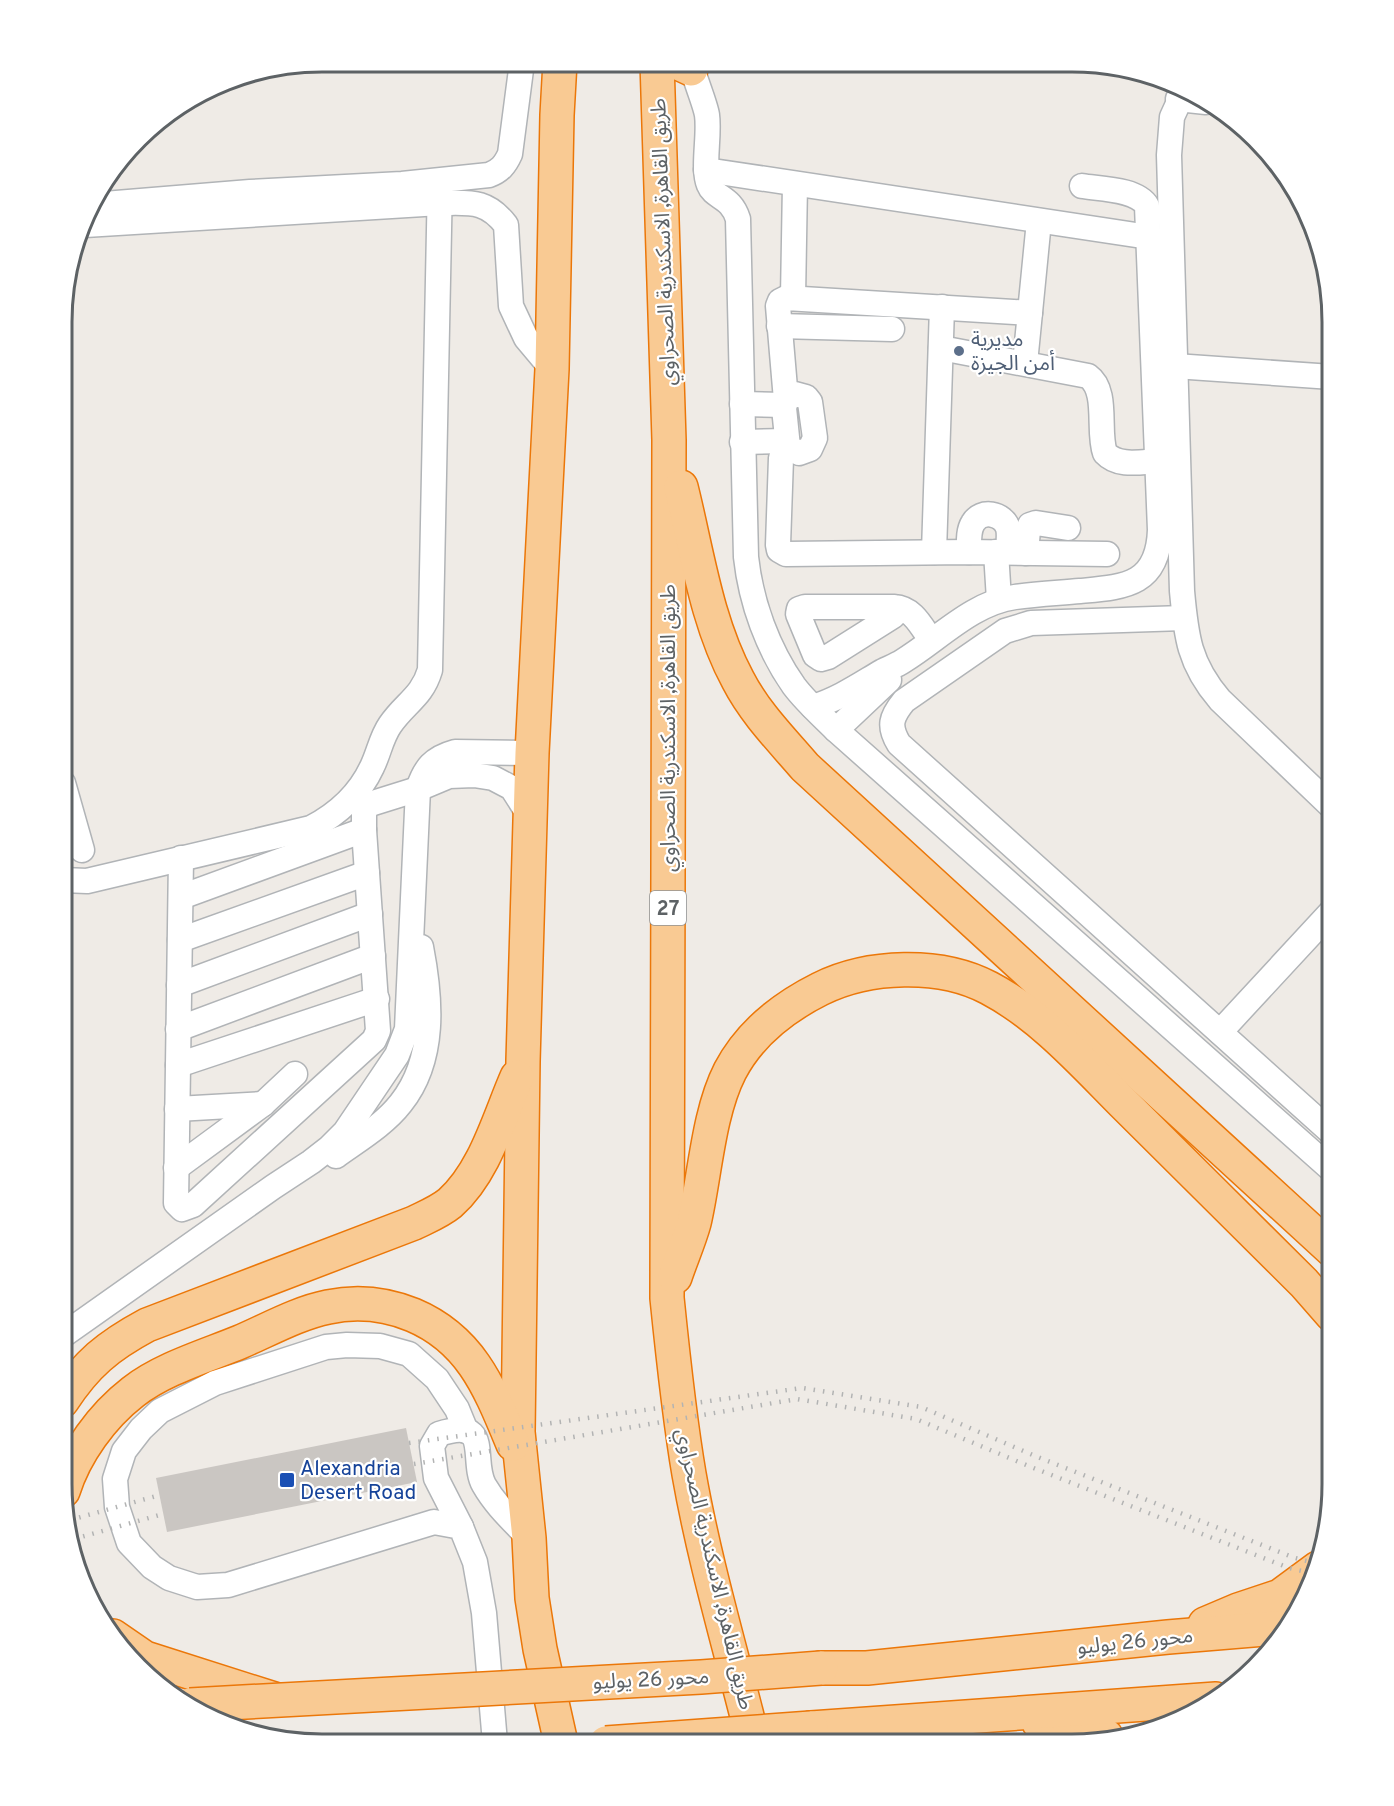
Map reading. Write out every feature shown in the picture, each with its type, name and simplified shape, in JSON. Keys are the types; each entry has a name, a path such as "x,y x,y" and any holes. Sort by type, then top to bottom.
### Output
{"highway":[{"path":"559,72 552,369 532,753 523,1061 518,1432 529,1538 532,1598 540,1649 559,1734"},
{"name":"طريق القاهرة, الاسكندرية الصحراوي","path":"657,72 669,440 667,1298 675,1381 689,1475 718,1605 751,1734"},
{"path":"669,440 703,582 719,634 737,680 764,721 805,767 1322,1242"},
{"path":"667,1298 693,1225 719,1100 729,1073 738,1058 772,1018 796,1000 837,980 875,971 911,969 948,974 988,987 1027,1011 1296,1275 1322,1304"},
{"path":"72,1388 90,1364 117,1342 147,1325 403,1227 441,1210 459,1194 481,1159 523,1061"},
{"path":"72,1472 105,1419 118,1405 149,1381 312,1311 363,1304 413,1315 443,1333 469,1356 488,1385 520,1462"},
{"path":"1168,1636 1280,1596 1303,1579"},
{"name":"محور 26 يوليو","path":"204,1705 281,1702 821,1668 867,1668 1168,1636 1276,1628"},
{"path":"136,1652 146,1658 281,1702"},
{"path":"728,1734 1198,1700"},
{"path":"1015,1713 1049,1728 1083,1733"}],"street":[{"path":"92,223 250,192 403,195 440,192 489,175 498,171 506,163 510,154 521,72"},
{"path":"692,72 696,79 707,118 706,170 709,186 714,193 732,205 738,219 746,557 749,584 766,635 782,666 795,687 836,730 1322,1161"},
{"path":"1180,97 1170,126 1169,155 1184,618 1192,655 1208,686 1322,797"},
{"path":"706,170 1149,237"},
{"path":"793,297 795,184"},
{"path":"813,707 834,700 903,661 976,611 999,600 1119,588 1139,579 1153,561 1160,541 1146,206 1139,196 1082,186"},
{"path":"440,192 486,206 506,225 511,306 526,338 552,369"},
{"path":"72,880 87,881 311,828 335,813 355,795 378,753 382,737 400,712 420,692 426,681 430,670 440,192"},
{"path":"101,206 156,210"},
{"path":"1024,363 1039,221"},
{"path":"1030,313 793,297 783,299 779,303 779,326 787,444 781,458 778,545 782,553 792,555 934,552 1107,554"},
{"path":"934,552 942,307"},
{"path":"779,326 892,329"},
{"path":"941,348 1082,374 1092,380 1098,389 1105,453 1109,458 1123,462 1157,461"},
{"path":"1175,366 1322,376"},
{"path":"742,404 785,403"},
{"path":"742,442 787,444"},
{"path":"969,552 971,526 975,519 984,514 1002,519 1008,528 1010,552 999,600"},
{"path":"1010,552 1030,525 1068,528"},
{"path":"894,607 908,609 931,640"},
{"path":"1184,618 1031,623 1014,627 904,701 895,712 892,724 893,734 899,744 1322,1124"},
{"path":"836,730 889,680 903,661"},
{"path":"72,1329 293,1175 345,1132 397,1055 403,1042 409,1017 418,789 423,773 433,761 455,752 532,753"},
{"path":"181,858 176,1203 182,1209 193,1205 374,1040 378,1031 377,999 364,830 364,811 370,804 418,789 449,776 474,775 493,778 512,788 531,818"},
{"path":"72,815 82,850"},
{"path":"181,897 364,830"},
{"path":"180,940 367,873"},
{"path":"179,985 370,914"},
{"path":"1220,1032 1322,922"},
{"path":"178,1029 373,956"},
{"path":"178,1065 377,999"},
{"path":"176,1168 263,1104 295,1074"},
{"path":"177,1109 263,1104"},
{"path":"460,1527 434,1522 228,1585 197,1587 170,1578 152,1567 129,1543 117,1507 115,1479 124,1451 141,1429 160,1411 215,1383 326,1347 380,1346 409,1354 437,1379 457,1409 466,1431 474,1438 478,1447 482,1482 496,1503 529,1538"},
{"path":"466,1431 453,1429 439,1434 432,1446 436,1478 475,1562 482,1603 494,1734"}],"building":[{"name":"Alexandria Desert Road","path":"406,1428 417,1482 167,1532 156,1478"}],"railway":[{"path":"409,1443 802,1388 921,1407 1035,1456 1295,1558 1310,1562"},
{"path":"414,1464 797,1399 916,1419 1031,1467 1289,1568 1306,1572"},
{"path":"74,1519 160,1495"},
{"path":"78,1538 163,1514"}],"place":[{"name":"مديرية أمن الجيزة","path":"959,351"},
{"name":"Alexandria Desert Road","path":"287,1480"}]}
